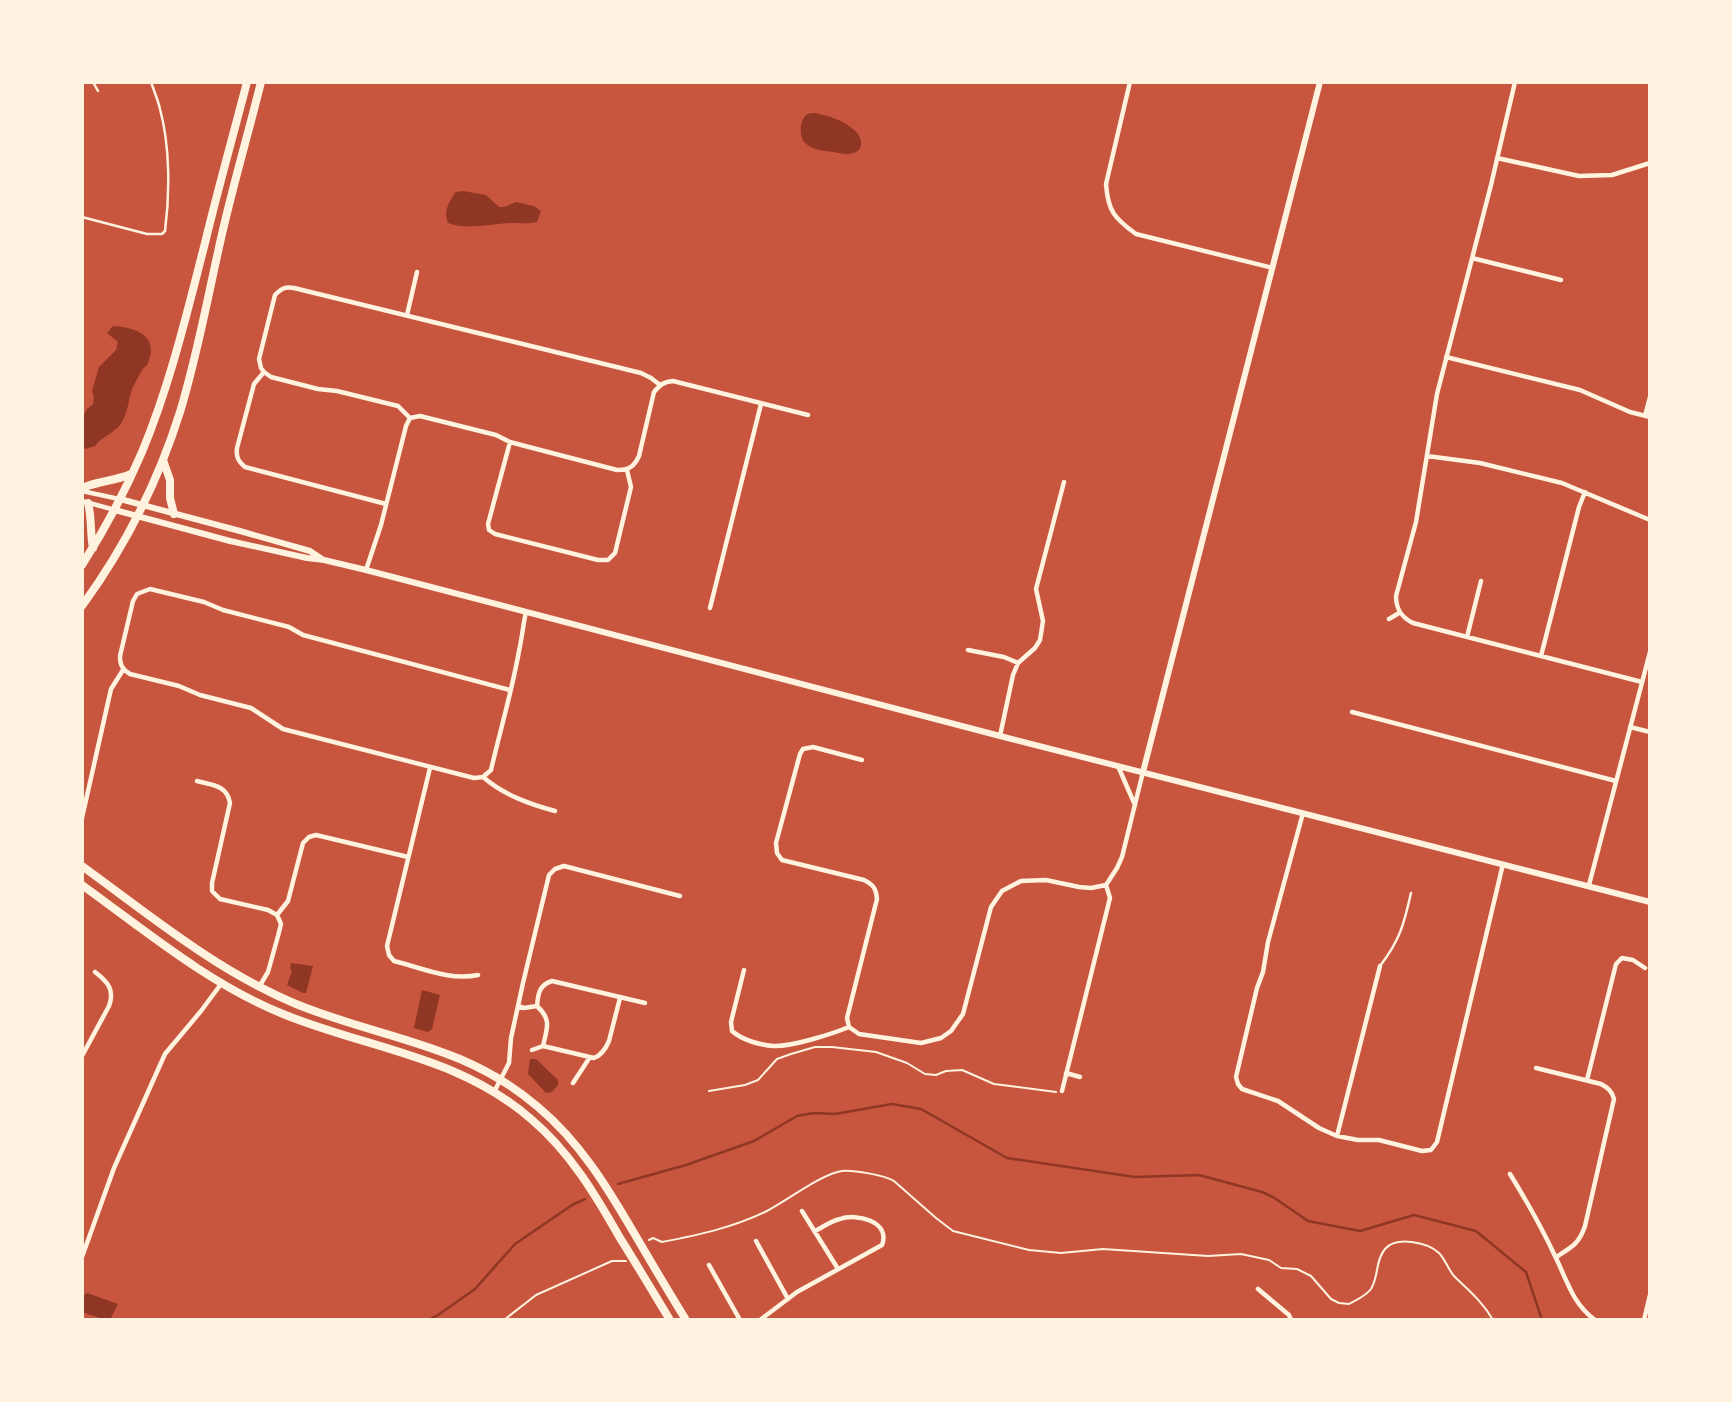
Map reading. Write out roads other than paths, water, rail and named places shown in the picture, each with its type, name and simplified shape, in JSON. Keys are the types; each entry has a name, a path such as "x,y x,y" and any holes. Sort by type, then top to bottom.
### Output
{"main road":[{"path":"82,565 115,510 154,422 181,340 247,82"},
{"path":"82,606 138,516 163,460 185,394 261,82"},
{"path":"181,340 198,343"},
{"path":"163,460 170,480 170,498 174,514"},
{"path":"82,489 93,483 131,474"},
{"path":"85,502 91,513 90,533 93,548"},
{"path":"82,866 201,953 259,987 315,1011 450,1054 479,1067 525,1096 548,1115 588,1159 686,1320"},
{"path":"82,885 174,953 248,999 320,1027 445,1067 494,1092 519,1109 541,1128 575,1166 670,1320"}],"street":[{"path":"1130,82 1106,184 1107,200 1119,222 1136,234 1273,268"},
{"path":"862,760 813,747 803,749 776,843 777,853 782,860 872,884 877,900 847,1018 849,1027 859,1034 921,1043 941,1038 951,1031 963,1014 991,907 1002,891 1021,881 1046,880 1091,888 1106,885 1122,857 1320,82"},
{"path":"1515,82 1432,416 1416,522 1396,596 1397,608 1403,617 1413,623 1642,681"},
{"path":"1497,158 1579,176 1612,175 1648,164 1650,171"},
{"path":"1472,258 1561,280"},
{"path":"407,314 417,272"},
{"path":"410,418 398,406 337,391 317,389 271,377 264,372 259,359 275,295 282,288 294,288 407,314 641,373 660,385"},
{"path":"1446,357 1580,390 1647,417 1650,397"},
{"path":"264,372 254,384 237,448 236,456 239,462 245,467 386,504"},
{"path":"410,418 420,416 433,419 496,435 510,442 617,470 627,470 634,466 639,456 654,392 665,382 673,381 808,415"},
{"path":"710,608 761,404"},
{"path":"366,570 410,418"},
{"path":"510,442 488,524 489,530 495,534 598,560 608,560 615,554 631,487 627,470"},
{"path":"1427,456 1499,467 1562,483 1650,520"},
{"path":"1000,736 1018,663 1040,640 1044,621 1036,589 1064,482"},
{"path":"82,489 310,551 324,560"},
{"path":"1541,656 1585,492"},
{"path":"85,502 260,548 366,570 1650,902"},
{"path":"1467,637 1481,581"},
{"path":"510,690 303,635 289,627 150,589 137,594 133,601 120,656 123,670 130,674 251,708 283,729 474,778 483,777 491,770 520,649 526,612"},
{"path":"1389,619 1399,613"},
{"path":"968,650 1004,657 1018,663"},
{"path":"1589,886 1650,652"},
{"path":"82,818 111,689 123,670"},
{"path":"1352,712 1616,781"},
{"path":"1630,727 1650,732"},
{"path":"1117,766 1135,805"},
{"path":"430,768 387,946 389,955 394,961 454,977 478,975"},
{"path":"483,777 493,786 522,800 555,811"},
{"path":"197,781 223,788 229,794 230,803 212,891 220,899 268,910 277,915 281,924 268,972 259,987"},
{"path":"1303,812 1236,1077 1242,1089 1278,1101 1319,1128 1337,1136 1379,1140 1422,1151 1432,1150 1437,1142 1503,864"},
{"path":"277,915 288,901 303,843 309,837 316,835 408,857"},
{"path":"494,1092 509,1063 511,1038 549,875 564,866 680,896"},
{"path":"1062,1091 1110,898 1106,885"},
{"path":"1587,1080 1616,964 1622,958 1633,960 1645,968"},
{"path":"1337,1136 1380,966"},
{"path":"744,970 731,1022 732,1031 739,1037 771,1046 783,1045 835,1033 849,1027"},
{"path":"82,1056 112,998 109,984 95,972"},
{"path":"537,1006 540,988 552,981 645,1003"},
{"path":"82,1257 114,1168 165,1054 220,984"},
{"path":"532,1050 543,1046 590,1057 598,1056 606,1048 620,998"},
{"path":"518,1006 537,1006 543,1011 547,1021 543,1046"},
{"path":"573,1083 590,1057"},
{"path":"1536,1068 1587,1080 1608,1087 1612,1092 1613,1105 1583,1232 1580,1239 1556,1257"},
{"path":"1066,1073 1080,1077"},
{"path":"1510,1174 1556,1257 1562,1276 1580,1308 1595,1320"},
{"path":"802,1211 838,1269"},
{"path":"760,1320 797,1292 882,1245 884,1240 878,1225 867,1219 846,1217 815,1231"},
{"path":"756,1241 788,1299"},
{"path":"709,1265 740,1320"},
{"path":"1258,1289 1289,1315 1291,1320"},
{"path":"1644,1320 1650,1295"}],"lane":[{"path":"93,82 98,91"},
{"path":"82,218 147,234 162,234 165,231 168,207 166,147 160,108 151,82"},
{"path":"1380,966 1393,948 1403,926 1411,893"}],"waterway":[{"path":"618,1184 686,1165 754,1141 797,1116 813,1113 835,1114 892,1104 921,1109 1007,1158 1135,1177 1199,1175 1262,1192 1308,1221 1360,1231 1414,1215 1476,1231 1526,1272 1542,1320"},
{"path":"428,1320 475,1289 515,1244 585,1199"}]}
